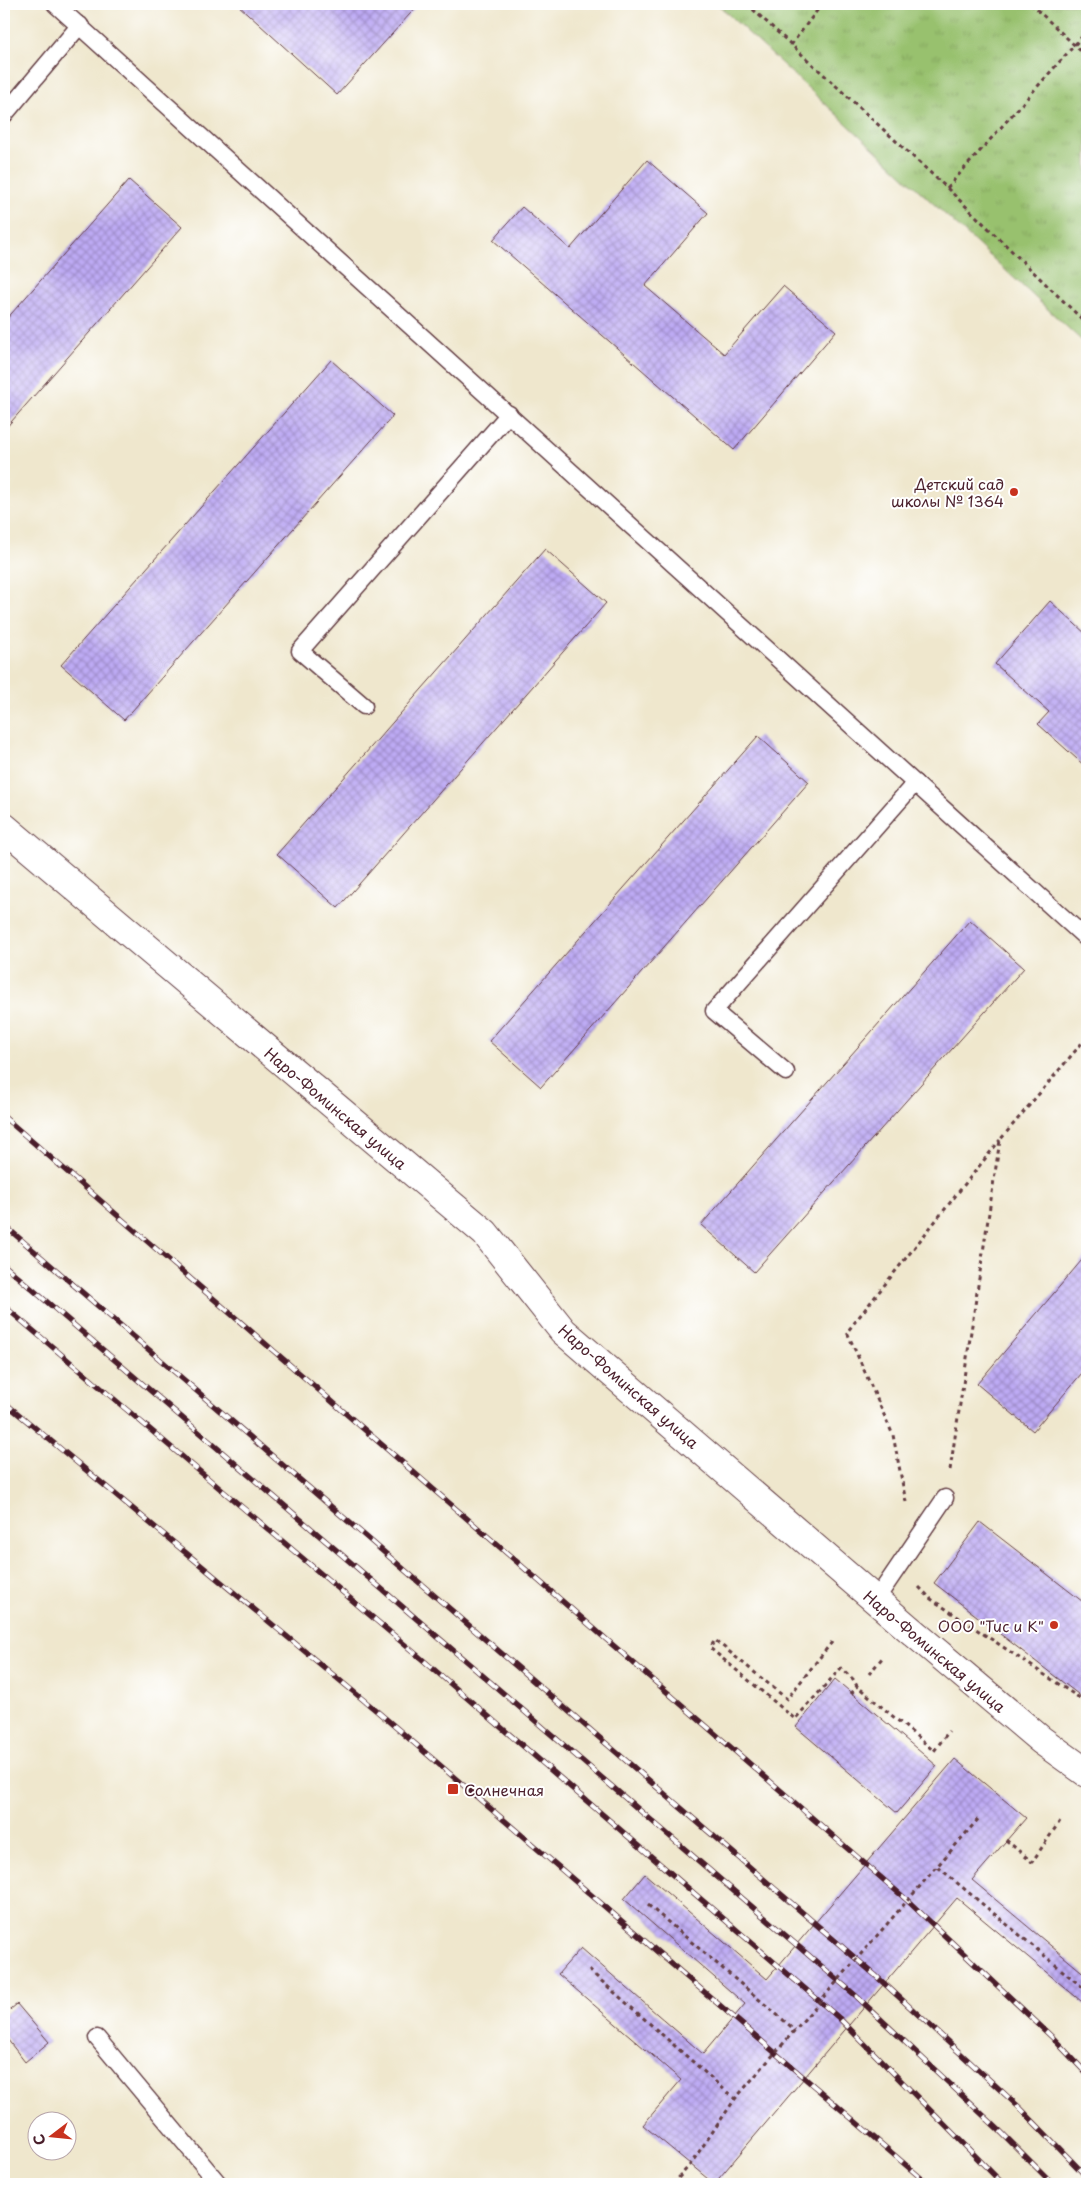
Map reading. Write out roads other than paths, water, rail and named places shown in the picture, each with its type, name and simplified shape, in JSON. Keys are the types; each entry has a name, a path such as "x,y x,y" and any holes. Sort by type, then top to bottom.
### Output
{"street":[{"name":"Наро-Фоминская улица","path":"4,827 90,902 485,1233 563,1331 876,1601 1041,1740 1087,1773"}],"lane":[{"path":"55,4 1087,939"},
{"path":"4,115 80,26"},
{"path":"364,706 300,650 509,414"},
{"path":"786,1072 714,1011 915,783"},
{"path":"876,1601 945,1498"},
{"path":"97,2038 219,2184"}],"railway":[{"path":"4,1117 908,1901 1053,2038 1087,2074"},
{"path":"4,1225 875,1975 1020,2108 1087,2177"},
{"path":"4,1265 855,1995 999,2130 1053,2184"},
{"path":"4,1306 423,1660 839,2018 1003,2184"},
{"path":"4,1402 378,1712 928,2184"}],"place":[{"name":"Детский сад школы № 1364","path":"1014,492"},
{"name":"ООО \"Тис и К\"","path":"1054,1625"},
{"name":"Солнечная","path":"453,1789"}]}
